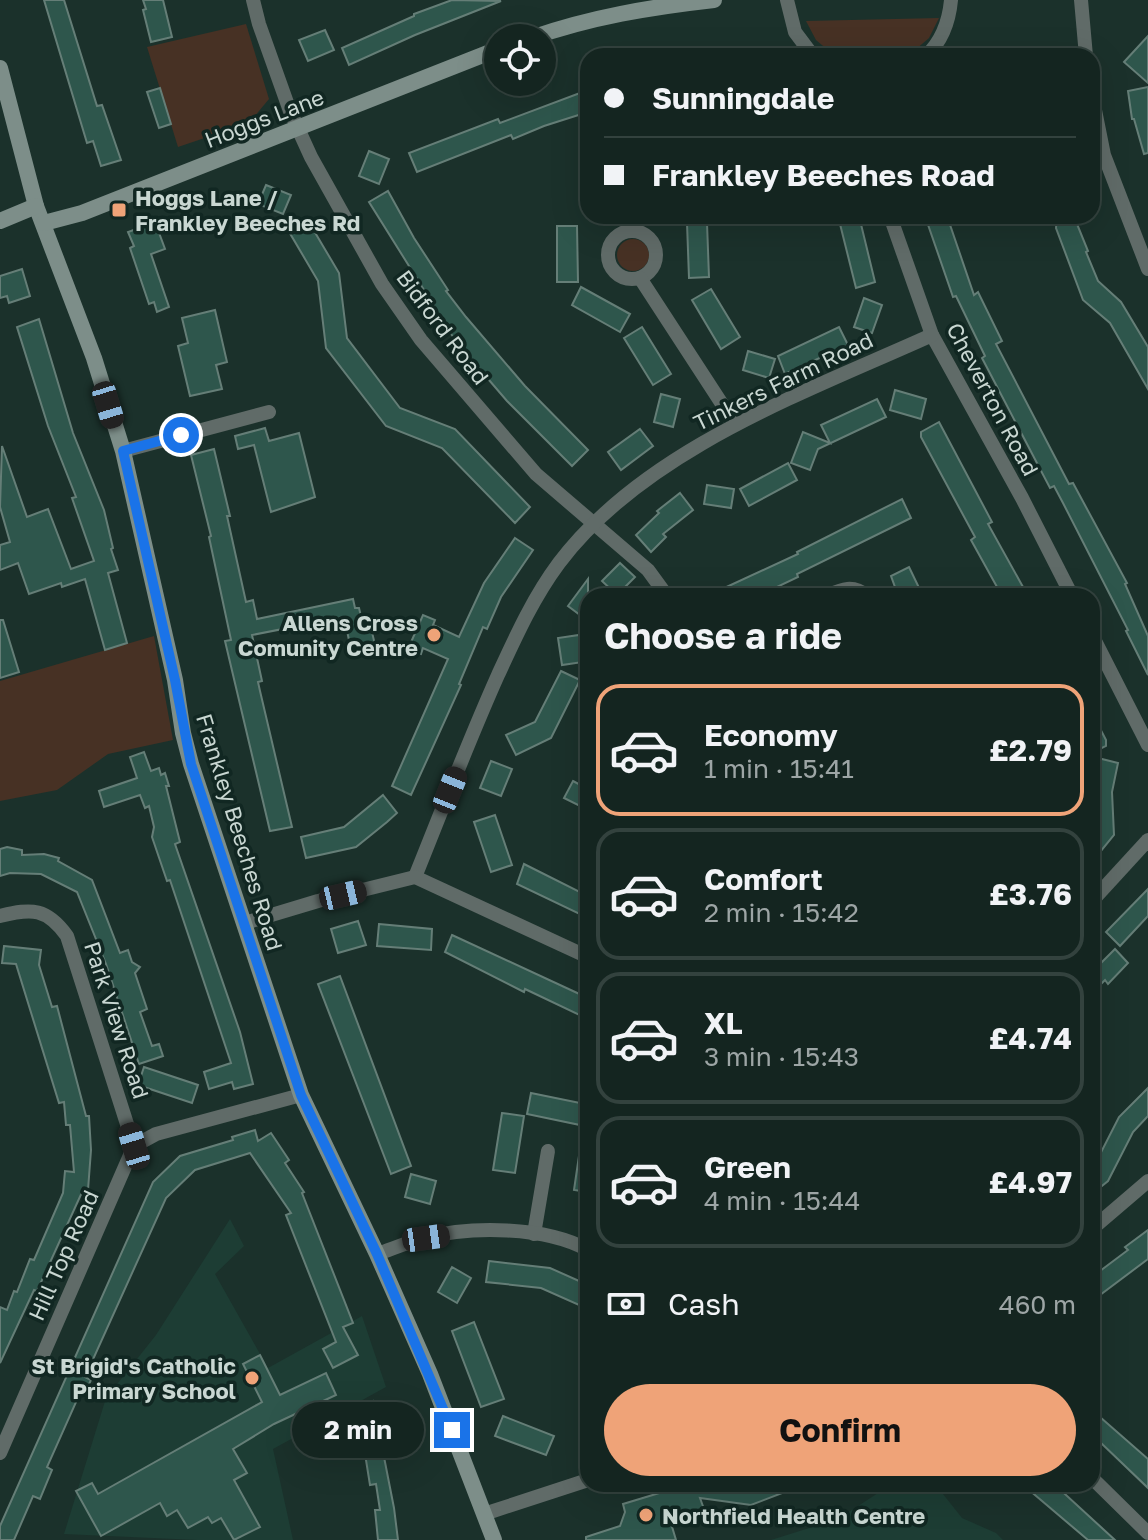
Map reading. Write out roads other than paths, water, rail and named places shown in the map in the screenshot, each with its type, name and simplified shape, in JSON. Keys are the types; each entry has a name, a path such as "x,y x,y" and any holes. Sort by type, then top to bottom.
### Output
{"street":[{"name":"Bidford Road","path":"253,0 297,127 382,284 421,340 536,474 648,570 661,588"},
{"path":"556,30 667,2 714,0"},
{"path":"787,0 795,32 807,48"},
{"path":"932,48 942,36 949,18 951,0"},
{"path":"1081,0 1085,48"},
{"name":"Hoggs Lane","path":"44,223 82,213 484,54"},
{"name":"Frankley Beeches Road","path":"0,68 36,206 94,358 123,451 191,764 301,1095 430,1374 494,1540"},
{"path":"1100,135 1104,155 1148,269"},
{"path":"0,221 36,206"},
{"name":"Cheverton Road","path":"893,224 932,335 1068,588"},
{"path":"640,278 735,424"},
{"name":"Tinkers Farm Road","path":"415,877 473,732 528,610 559,563 593,524 655,474 735,424 932,335"},
{"path":"123,451 269,412"},
{"path":"1100,651 1148,745"},
{"path":"1100,892 1148,840"},
{"path":"245,923 415,877 580,953"},
{"name":"Park View Road","path":"0,916 23,910 39,912 55,919 67,936 134,1146"},
{"path":"134,1146 156,1134 301,1095"},
{"name":"Hill Top Road","path":"0,1453 134,1146"},
{"path":"534,1234 548,1151"},
{"path":"1100,1222 1148,1181"},
{"path":"377,1254 426,1238 479,1231 534,1234 580,1245"},
{"path":"484,1514 580,1483"},
{"path":"1100,1486 1148,1533"}],"place":[{"name":"Hoggs Lane / Frankley Beeches Rd","path":"119,210"},
{"name":"Allens Cross Comunity Centre","path":"434,635"},
{"name":"St Brigid's Catholic Primary School","path":"252,1378"},
{"name":"Northfield Health Centre","path":"646,1515"}]}
